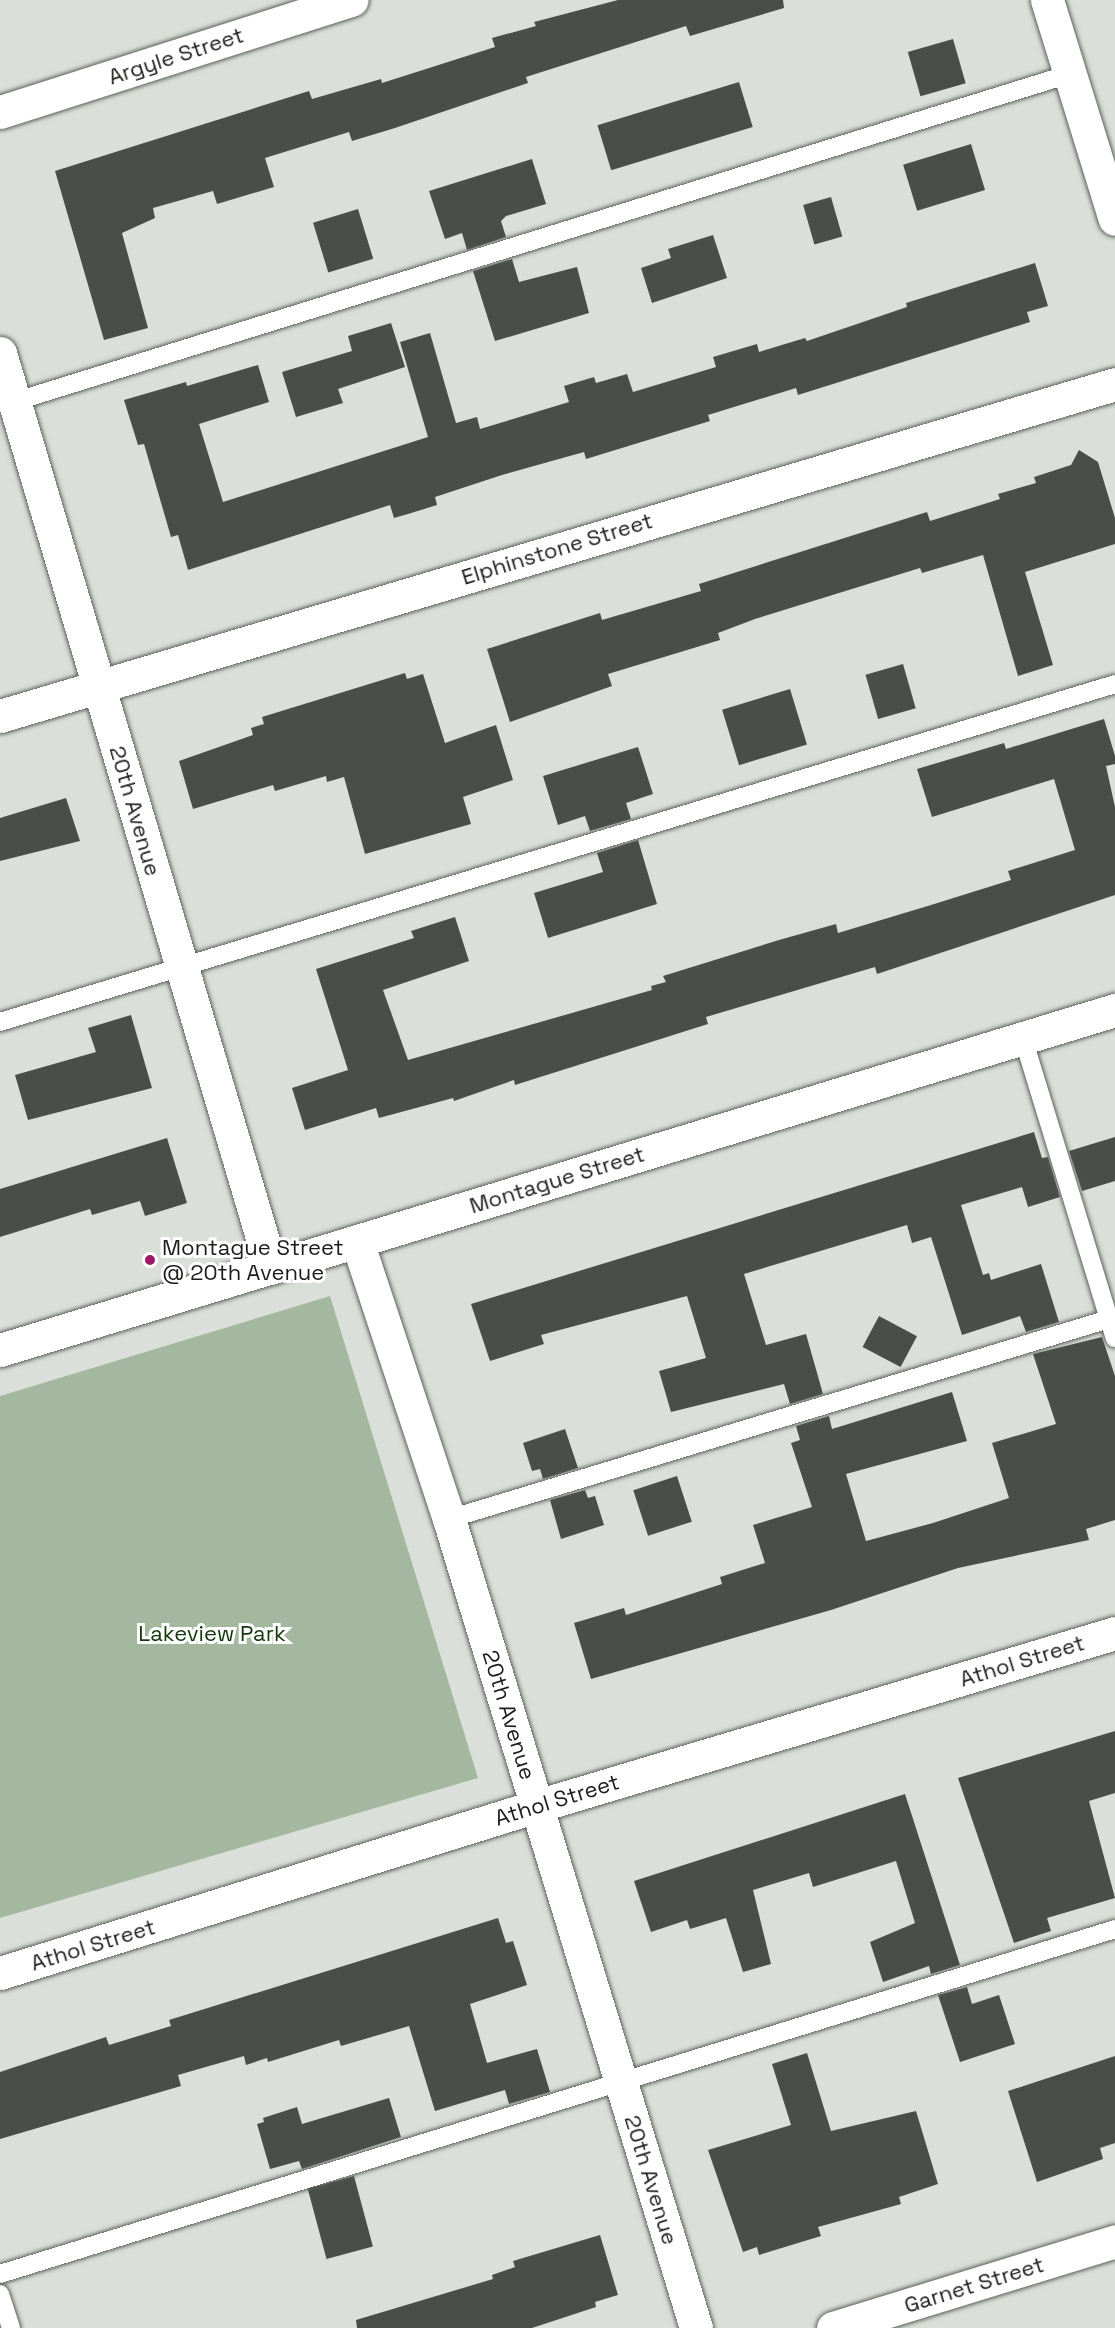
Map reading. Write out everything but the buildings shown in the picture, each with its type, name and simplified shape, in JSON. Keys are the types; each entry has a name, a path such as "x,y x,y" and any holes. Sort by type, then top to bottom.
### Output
{"street":[{"path":"1047,0 1115,219"},
{"name":"Argyle Street","path":"0,112 339,2"},
{"name":"20th Avenue","path":"0,353 7,404 99,686 180,967 271,1268"},
{"name":"Elphinstone Street","path":"0,716 1115,384"},
{"name":"Montague Street","path":"0,1350 1115,1010"},
{"name":"20th Avenue","path":"357,1241 449,1519 696,2328"},
{"name":"Athol Street","path":"0,1973 537,1806 1115,1633"},
{"name":"Garnet Street","path":"833,2328 1115,2241"}],"lane":[{"path":"7,404 1070,74"},
{"path":"0,1022 1115,684"},
{"path":"1023,1038 1115,1338"},
{"path":"449,1519 1109,1320"},
{"path":"0,2274 1115,1929"},
{"path":"0,2294 11,2328"}],"green space":[{"name":"Lakeview Park","path":"330,1296 478,1778 0,1918 0,1396"}],"place":[{"name":"Montague Street @ 20th Avenue","path":"150,1260"}]}
